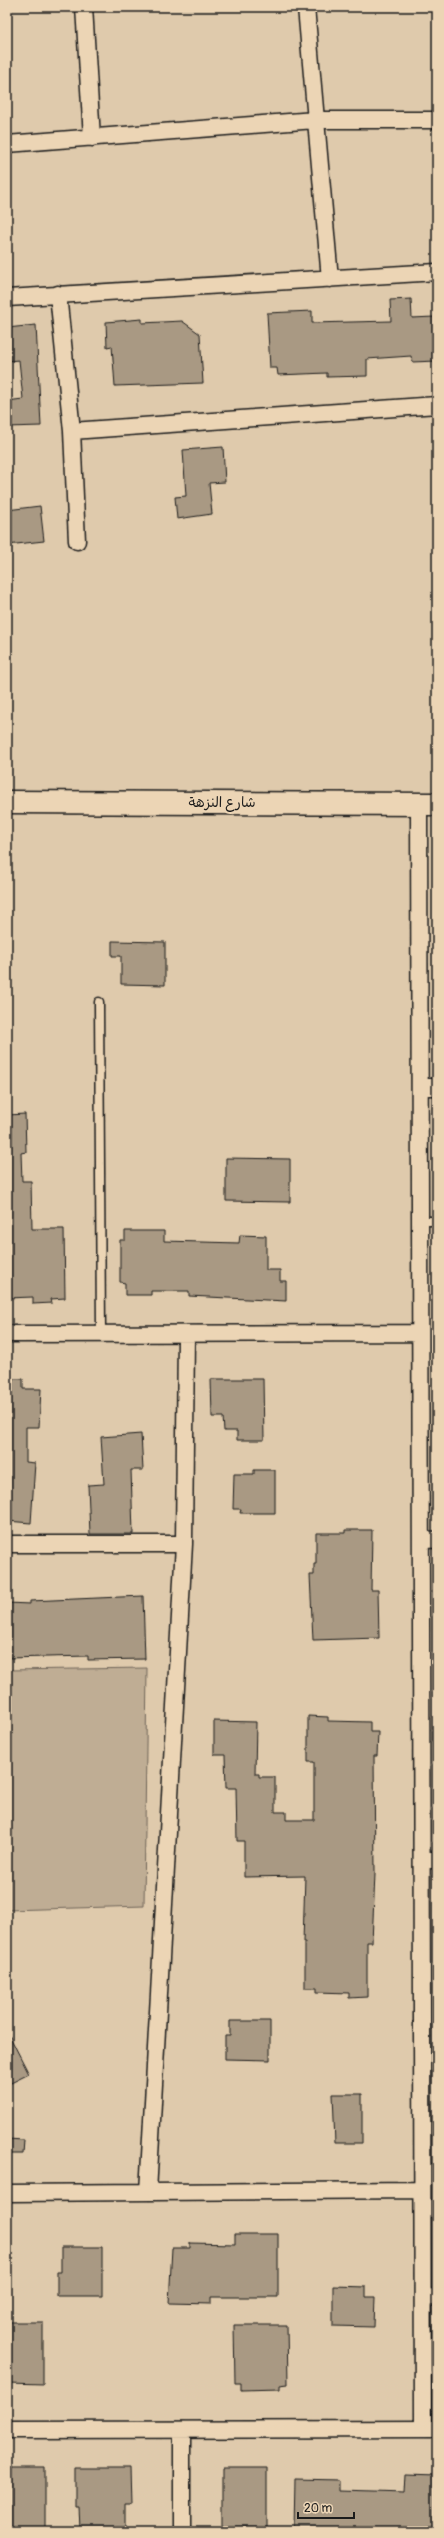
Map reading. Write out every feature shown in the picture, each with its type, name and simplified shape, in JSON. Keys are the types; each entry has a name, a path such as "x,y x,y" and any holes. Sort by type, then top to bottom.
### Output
{"main road":[{"name":"شارع النزهة","path":"7,802 428,804"}],"street":[{"path":"84,7 92,138"},
{"path":"306,7 330,279"},
{"path":"7,144 315,120 437,120"},
{"path":"7,298 437,272"},
{"path":"58,294 72,431 77,541"},
{"path":"72,431 437,405"},
{"path":"7,2430 430,2429 430,2298 422,2190 429,1860 421,1539 420,1333 420,1087 428,804"},
{"path":"420,1087 437,1087"},
{"path":"7,1334 420,1333"},
{"path":"148,2192 184,1544 186,1334"},
{"path":"421,1539 437,1540"},
{"path":"7,1544 184,1544"},
{"path":"7,2193 422,2190"},
{"path":"182,2430 182,2531"}],"lane":[{"path":"99,1002 101,1334"},
{"path":"420,1222 437,1221"}],"shaded area":[{"path":"147,1668 144,1906 7,1910 7,1670"}],"building":[{"path":"411,299 412,318 434,317 437,361 412,362 411,356 367,359 367,376 327,377 327,373 278,375 277,368 270,368 267,313 312,311 312,323 391,321 390,300"},
{"path":"142,319 142,323 182,321 200,334 203,383 115,386 112,346 107,347 106,322"},
{"path":"36,325 41,426 7,427 7,401 23,399 19,360 7,361 7,328"},
{"path":"223,447 225,482 209,483 212,514 177,519 175,497 186,496 183,450"},
{"path":"40,506 44,541 7,545 7,510"},
{"path":"112,941 165,942 165,985 121,984 121,956 112,956"},
{"path":"25,1114 26,1152 21,1153 22,1181 31,1181 32,1229 64,1229 65,1298 51,1299 52,1303 33,1304 33,1297 7,1298 7,1115"},
{"path":"226,1158 290,1159 290,1202 226,1201"},
{"path":"125,1231 164,1231 164,1241 239,1243 240,1235 266,1236 266,1270 280,1270 280,1281 286,1281 286,1301 189,1296 189,1291 151,1291 151,1295 125,1295 125,1283 120,1282 120,1240 125,1240"},
{"path":"7,1379 23,1379 23,1389 41,1389 39,1427 26,1427 26,1462 35,1463 31,1523 7,1521"},
{"path":"211,1379 263,1379 264,1440 237,1440 237,1431 224,1431 223,1417 212,1417"},
{"path":"141,1434 143,1470 131,1470 133,1534 90,1534 88,1485 104,1484 101,1437"},
{"path":"254,1470 275,1470 275,1513 240,1513 241,1509 233,1509 234,1474 254,1474"},
{"path":"345,1530 372,1530 371,1590 378,1590 379,1638 313,1640 310,1575 314,1575 314,1564 316,1564 316,1533 345,1533"},
{"path":"143,1596 145,1659 88,1660 88,1656 7,1658 7,1603 30,1604 30,1601"},
{"path":"308,1716 328,1717 328,1721 370,1722 370,1732 378,1732 377,1756 374,1756 375,1874 372,1942 367,1942 367,1997 349,1998 349,1993 317,1992 317,1988 305,1988 305,1942 303,1942 305,1876 244,1877 244,1841 237,1841 236,1788 226,1788 225,1755 214,1755 214,1721 256,1722 255,1774 259,1774 259,1777 275,1777 275,1812 286,1812 286,1820 314,1820 314,1762 308,1762"},
{"path":"230,2021 270,2021 270,2060 225,2059 225,2036 230,2036"},
{"path":"7,2031 29,2074 7,2085"},
{"path":"333,2094 362,2094 362,2143 335,2143"},
{"path":"7,2139 24,2140 23,2154 7,2154"},
{"path":"235,2234 278,2234 278,2297 211,2297 211,2304 169,2303 172,2248 190,2248 190,2243 235,2244"},
{"path":"61,2247 102,2247 102,2296 57,2296 57,2272 61,2272"},
{"path":"333,2286 366,2287 366,2297 375,2297 374,2327 333,2326"},
{"path":"7,2322 43,2322 43,2384 7,2383"},
{"path":"234,2325 287,2325 288,2384 280,2385 280,2389 241,2390 241,2383 235,2383"},
{"path":"7,2467 45,2467 45,2531 7,2531"},
{"path":"75,2468 130,2468 131,2505 125,2505 125,2531 80,2531 79,2505 75,2505"},
{"path":"222,2468 267,2468 267,2527 222,2527"},
{"path":"406,2474 437,2475 437,2531 294,2531 295,2479 340,2480 340,2491 405,2493"}]}
